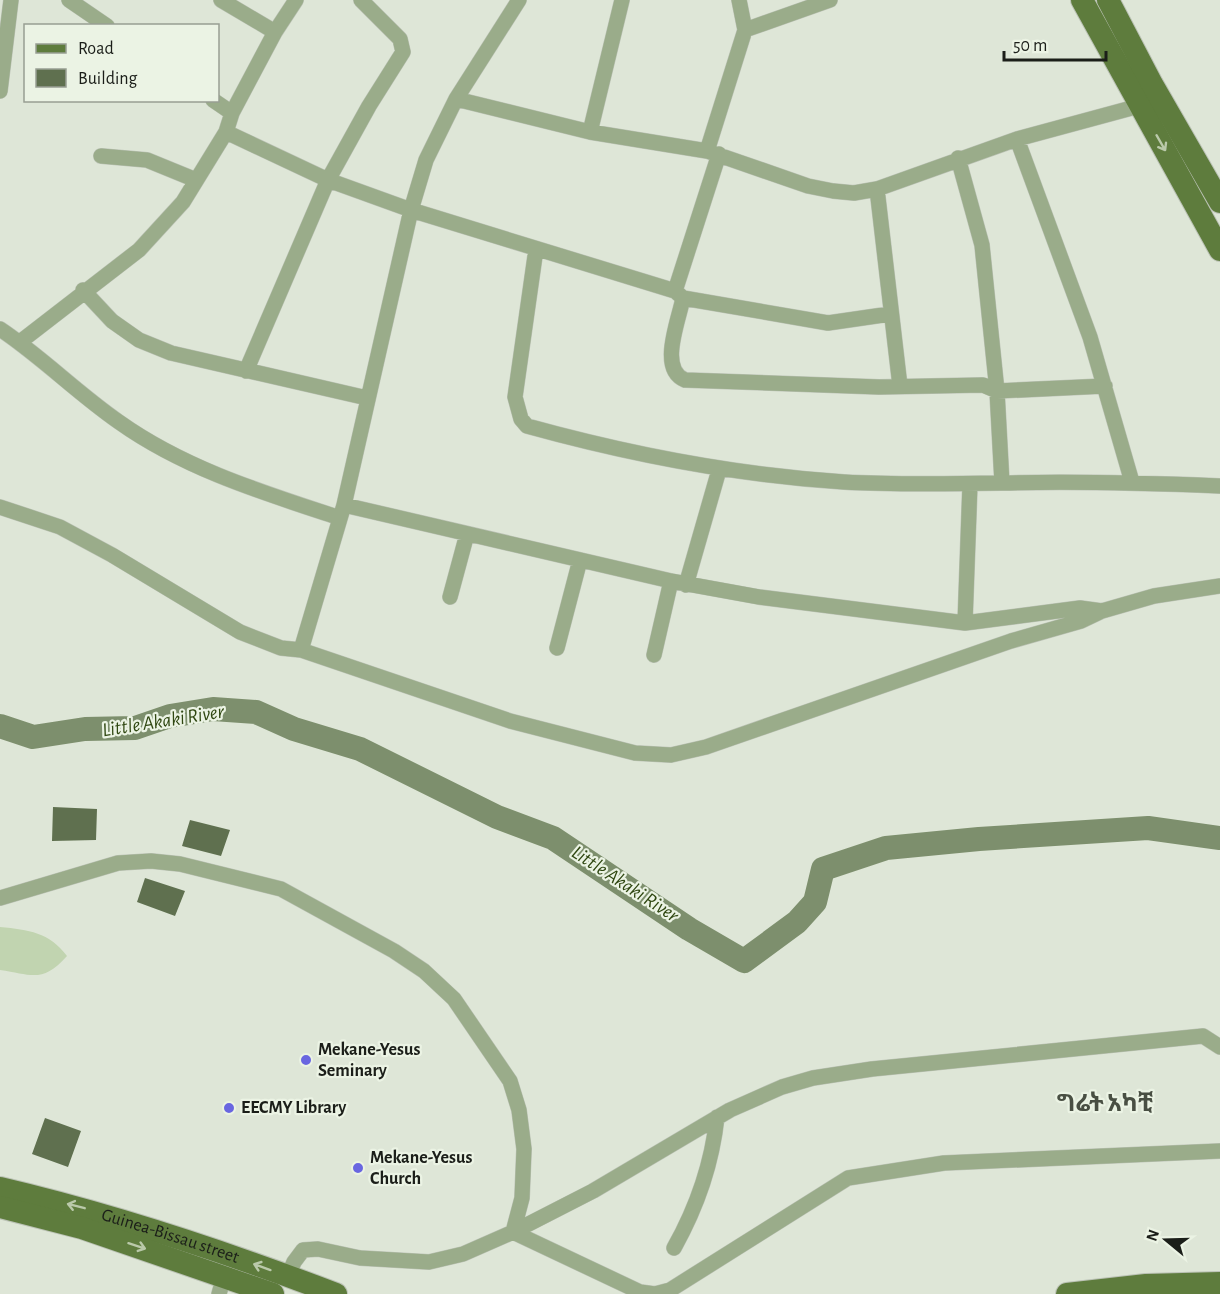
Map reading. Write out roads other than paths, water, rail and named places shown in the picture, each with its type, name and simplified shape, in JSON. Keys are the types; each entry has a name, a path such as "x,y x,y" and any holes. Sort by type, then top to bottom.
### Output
{"main road":[{"path":"1082,0 1220,250"},
{"path":"1108,0 1152,84 1220,202"},
{"name":"Guinea-Bissau street","path":"0,1188 92,1210 336,1294"},
{"path":"0,1207 82,1228 222,1285 273,1294"},
{"path":"1066,1294 1146,1285 1220,1283"}],"street":[{"path":"0,91 11,0"},
{"path":"69,0 104,24"},
{"path":"221,0 275,32"},
{"path":"20,342 83,290 139,250 183,202 226,132 232,113 275,32 296,0"},
{"path":"246,371 328,180 369,106 404,52 400,39 361,0"},
{"path":"301,650 342,512 411,210 426,160 456,99 519,0"},
{"path":"590,132 622,0"},
{"path":"739,0 745,30 679,295 670,359 676,377 685,380 900,386 983,385 997,391 1105,386"},
{"path":"745,30 830,0"},
{"path":"456,99 590,132 713,153 808,186 854,193 877,189 958,158 1017,139 1139,105"},
{"path":"216,102 232,113"},
{"path":"226,132 328,180 411,210 679,295 828,323 890,314"},
{"path":"1017,139 1105,386 1132,482"},
{"path":"101,156 147,160 196,180"},
{"path":"958,158 982,245 997,391 1002,483"},
{"path":"877,189 900,386"},
{"path":"536,249 515,397 521,418 527,426 586,443 719,470 844,482 969,484 1132,482 1220,486"},
{"path":"83,290 112,321 139,340 171,353 367,398"},
{"path":"0,329 20,342 77,392 120,424 164,449 218,476 342,512 467,534 686,585 759,597 965,623 1080,608 1102,611"},
{"path":"686,585 719,470"},
{"path":"965,623 969,484"},
{"path":"0,507 60,527 240,632 281,648 301,650 510,721 635,753 671,755 706,747 1011,641 1081,621 1102,611 1154,597 1220,586"},
{"path":"450,597 467,534"},
{"path":"557,648 580,561"},
{"path":"654,655 671,581"},
{"path":"0,898 118,863 151,861 180,864 281,889 394,951 424,971 454,999 510,1081 519,1110 524,1149 522,1198 513,1232"},
{"path":"288,1276 303,1250 318,1249 380,1260 429,1262 462,1254 513,1232 593,1191 717,1117 782,1087 813,1078 872,1069 1203,1035 1220,1047"},
{"path":"674,1248 698,1200 715,1138 717,1117"},
{"path":"513,1232 640,1292 655,1294 670,1290 848,1178 944,1163 1220,1150"}],"waterway":[{"name":"Little Akaki River","path":"0,726 33,737 85,729 135,728 170,716 213,709 256,712 294,729 360,749 497,817 553,838 689,929 744,961 797,922 815,902 823,869 886,848 979,839 1148,828 1220,838"}],"place":[{"name":"Mekane-Yesus Seminary","path":"306,1060"},
{"name":"EECMY Library","path":"229,1108"},
{"name":"Mekane-Yesus Church","path":"358,1168"}],"district":[{"name":"ግሬት አካቺ","path":"1105,1104"}]}
